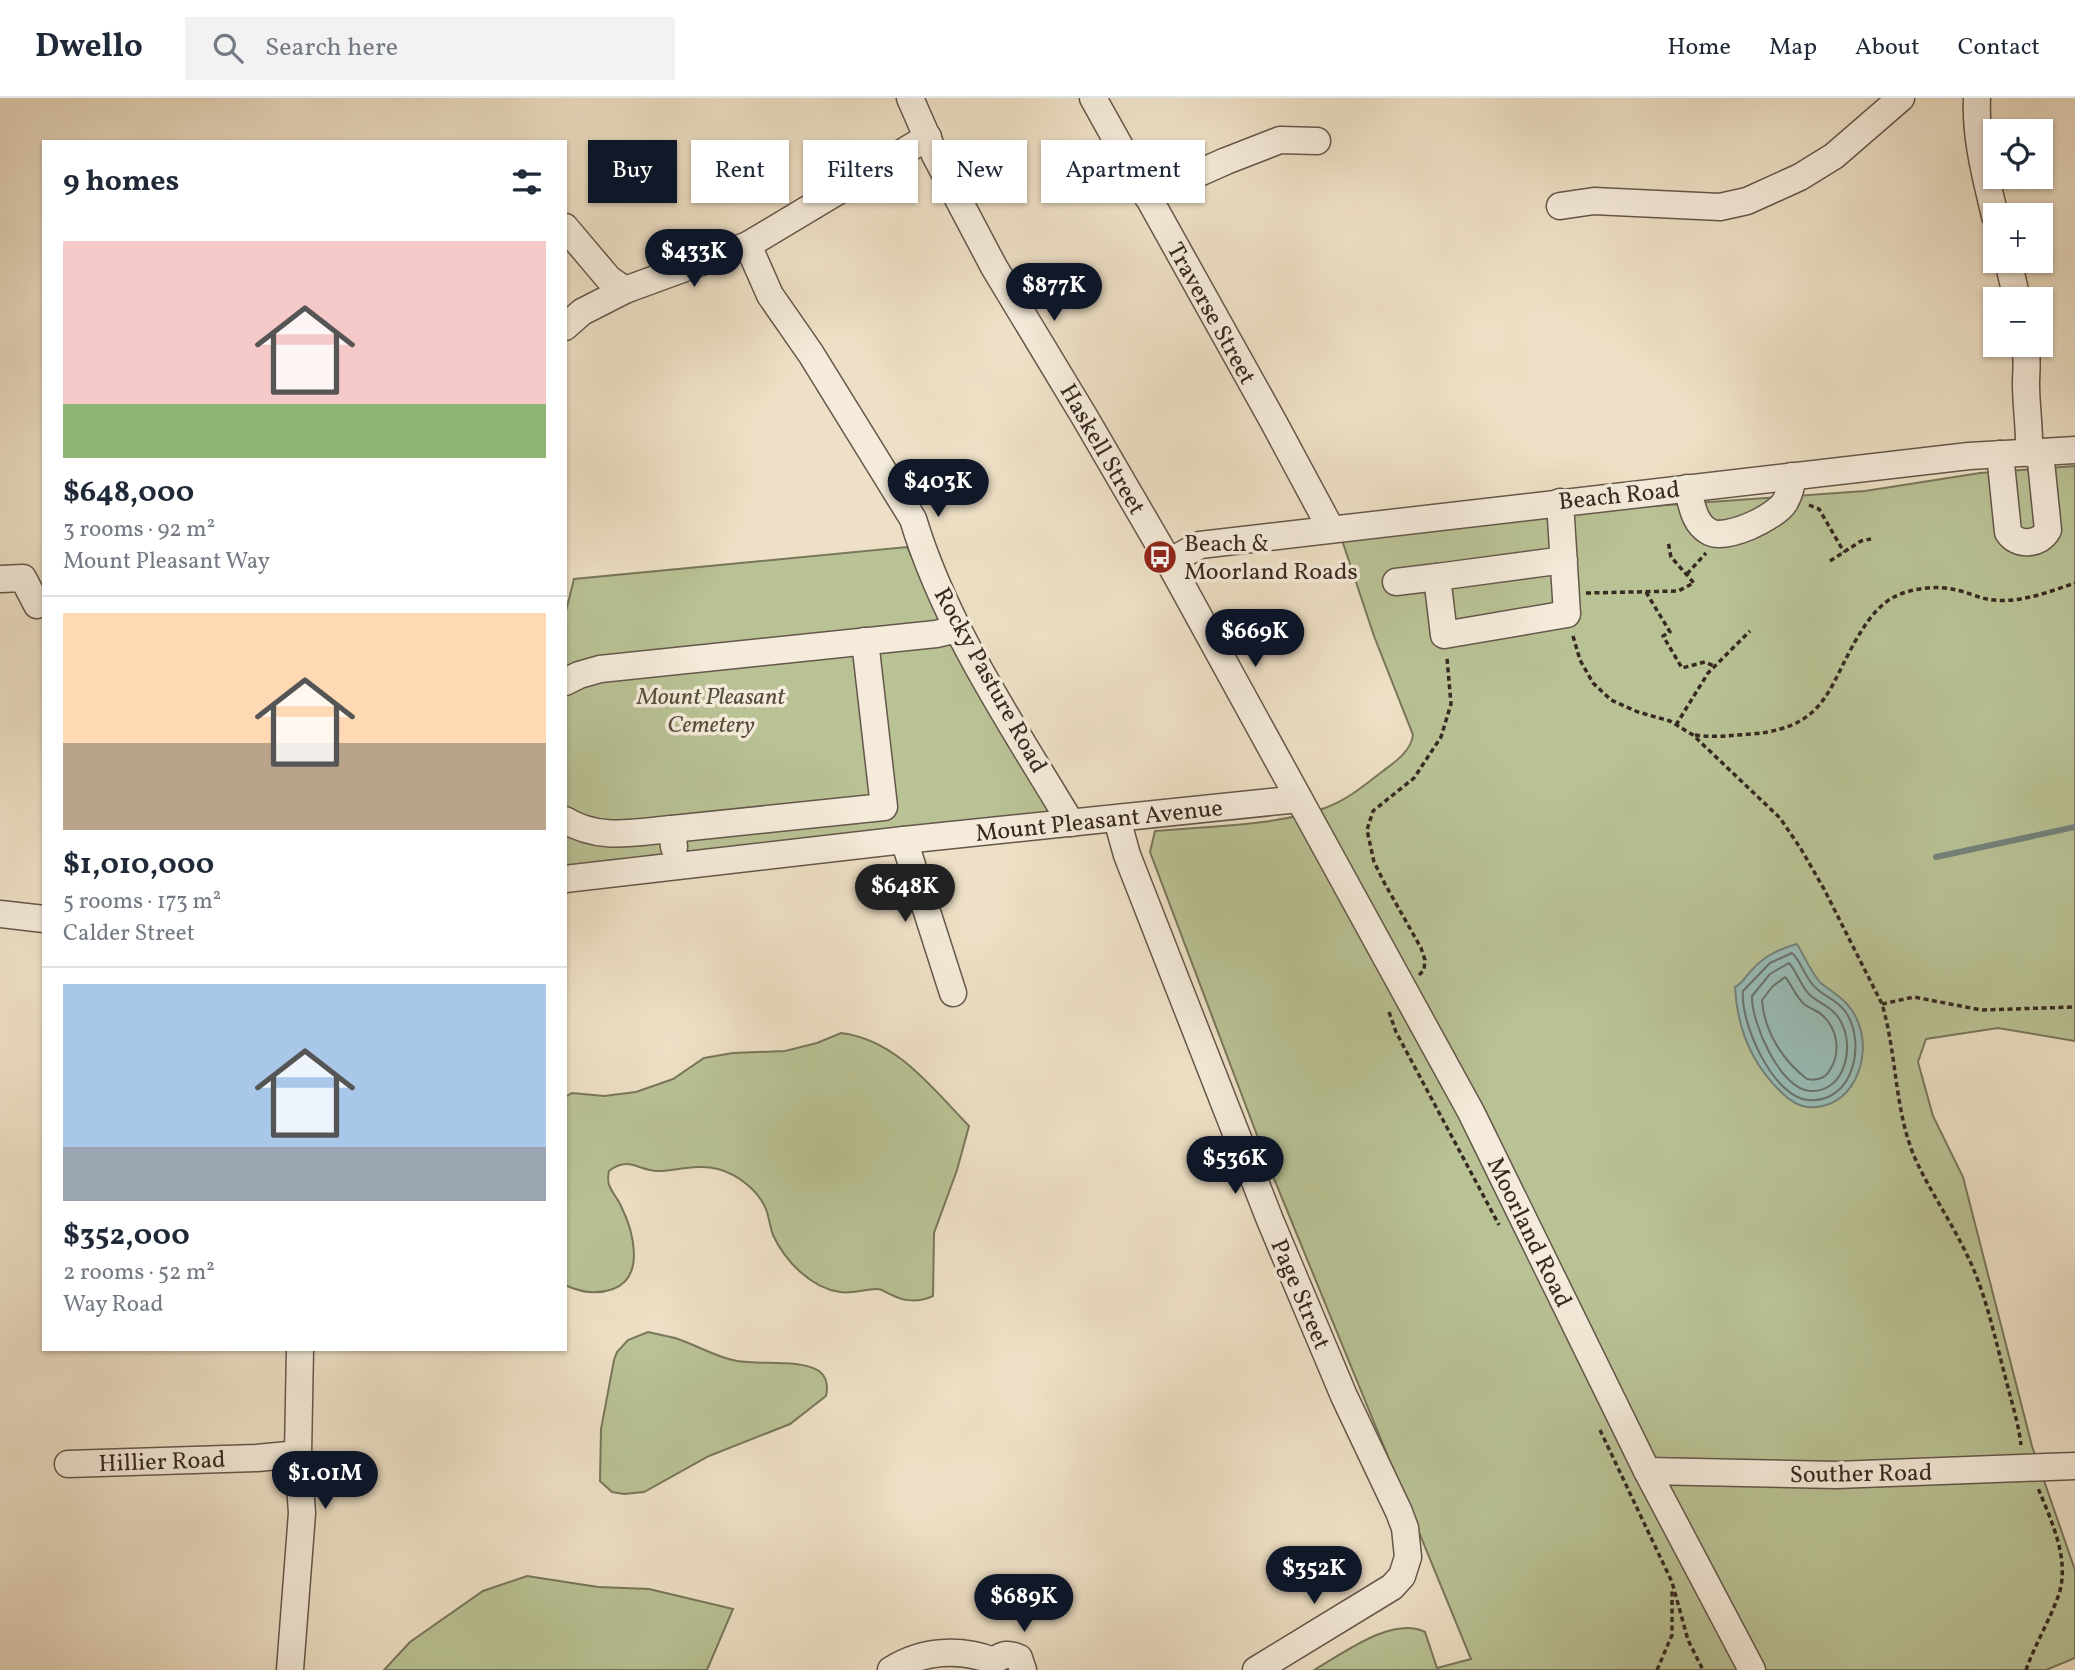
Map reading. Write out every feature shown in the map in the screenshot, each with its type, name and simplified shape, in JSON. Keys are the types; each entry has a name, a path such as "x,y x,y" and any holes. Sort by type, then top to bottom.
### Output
{"street":[{"name":"Haskell Street","path":"910,98 935,155 994,267 1168,562 1299,799"},
{"name":"Traverse Street","path":"1093,98 1116,140"},
{"path":"1560,206 1594,201 1720,207 1746,201 1800,177 1834,156 1901,98"},
{"path":"1977,98 1976,113 1982,155 1992,203"},
{"path":"567,325 582,312 625,290 748,245 928,137"},
{"path":"1205,170 1280,140 1317,141"},
{"name":"Traverse Street","path":"1151,203 1331,529"},
{"path":"567,229 609,279 625,290"},
{"name":"Rocky Pasture Road","path":"748,245 770,295 811,354 913,519 921,547 956,626 1070,823"},
{"path":"2000,454 2008,532 2017,541 2030,542 2046,535 2048,523 2030,425 2026,385 2028,357"},
{"name":"Beach Road","path":"1168,562 1200,545 1792,476 2000,454 2075,450"},
{"path":"1687,488 1695,517 1707,531 1716,535 1755,524 1777,510 1792,487 1792,476"},
{"path":"1437,577 1444,635 1567,603 1560,502"},
{"path":"1396,582 1564,560"},
{"path":"22,575 37,605 42,603"},
{"path":"567,681 600,669 936,634 956,626"},
{"path":"567,821 582,829 603,834 884,807 865,641"},
{"name":"Mount Pleasant Avenue","path":"567,879 1299,799"},
{"name":"Moorland Road","path":"1299,799 1471,1112 1647,1471 1752,1670"},
{"name":"Page Street","path":"1117,819 1127,855 1269,1220 1344,1396 1399,1512 1409,1548 1405,1571 1392,1587 1256,1670"},
{"path":"672,829 676,867"},
{"path":"904,840 953,993"},
{"path":"0,914 42,919"},
{"path":"290,1670 302,1513 298,1454 300,1351"},
{"name":"Hillier Road","path":"68,1464 257,1458 298,1454"},
{"name":"Souther Road","path":"1647,1471 1836,1475 2075,1466"},
{"path":"891,1670 901,1664 935,1654 967,1652 993,1665 1000,1656 1011,1654 1019,1658 1023,1670"}],"path":[{"path":"1802,501 1819,509 1844,552"},
{"path":"1830,561 1864,540 1871,539"},
{"path":"1668,541 1671,557 1694,583 1678,591 1646,592 1567,603 1580,660 1593,683 1611,700 1638,712 1670,720 1693,735 1780,818 1824,889 1882,1004 1904,1128 1930,1187 1969,1257 1993,1328 2019,1426 2022,1449 2060,1551 2063,1574 2059,1593 2026,1670"},
{"path":"1687,574 1705,552"},
{"path":"1693,735 1724,737 1765,732 1803,721 1818,709 1867,621 1893,597 1935,588 1952,589 1987,600 2007,600 2075,583"},
{"path":"1646,592 1670,632 1663,636 1682,668 1705,662 1714,666"},
{"path":"1676,725 1714,666 1750,631"},
{"path":"1882,1004 1914,997 1981,1010 2075,1007"},
{"path":"1657,1670 1672,1635 1672,1582"}],"green space":[{"path":"2075,466 2075,1041 1998,1028 1926,1039 1918,1062 1933,1116 1963,1177 2032,1446 2075,1570 2075,1658 2046,1670 1314,1670 1368,1639 1398,1629 1412,1628 1425,1632 1437,1668 1471,1659 1266,1159 1150,852 1155,831 1264,822 1325,808 1363,787 1406,751 1413,735 1374,636 1341,537 1582,511 1865,491 1980,473"},
{"name":"Mount Pleasant Cemetery","path":"907,547 949,631 1053,813 567,870 567,607 574,579"},
{"path":"841,1033 861,1037 879,1045 912,1068 969,1126 957,1170 934,1233 933,1296 907,1300 879,1289 845,1292 819,1285 800,1272 784,1254 773,1235 762,1202 752,1189 739,1179 725,1171 711,1168 652,1171 629,1164 616,1166 609,1171 608,1179 629,1227 634,1252 630,1274 623,1283 601,1292 583,1291 567,1286 567,1096 572,1093 604,1096 636,1092 673,1079 704,1058 733,1053 785,1051 817,1043"},
{"path":"648,1332 675,1338 737,1361 811,1367 824,1376 826,1396 790,1424 709,1456 644,1492 612,1492 600,1481 601,1429 614,1360 617,1352 628,1340"},
{"path":"527,1576 598,1587 649,1589 733,1609 707,1670 384,1670 410,1642 483,1591"}],"water":[{"path":"1797,944 1819,981 1852,1010 1862,1036 1863,1051 1855,1080 1836,1100 1823,1106 1808,1107 1796,1104 1770,1081 1748,1044 1736,1002 1735,987 1761,961"}],"waterway":[{"path":"1936,857 2075,827"}],"place":[{"name":"Beach & Moorland Roads","path":"1160,557"}]}
